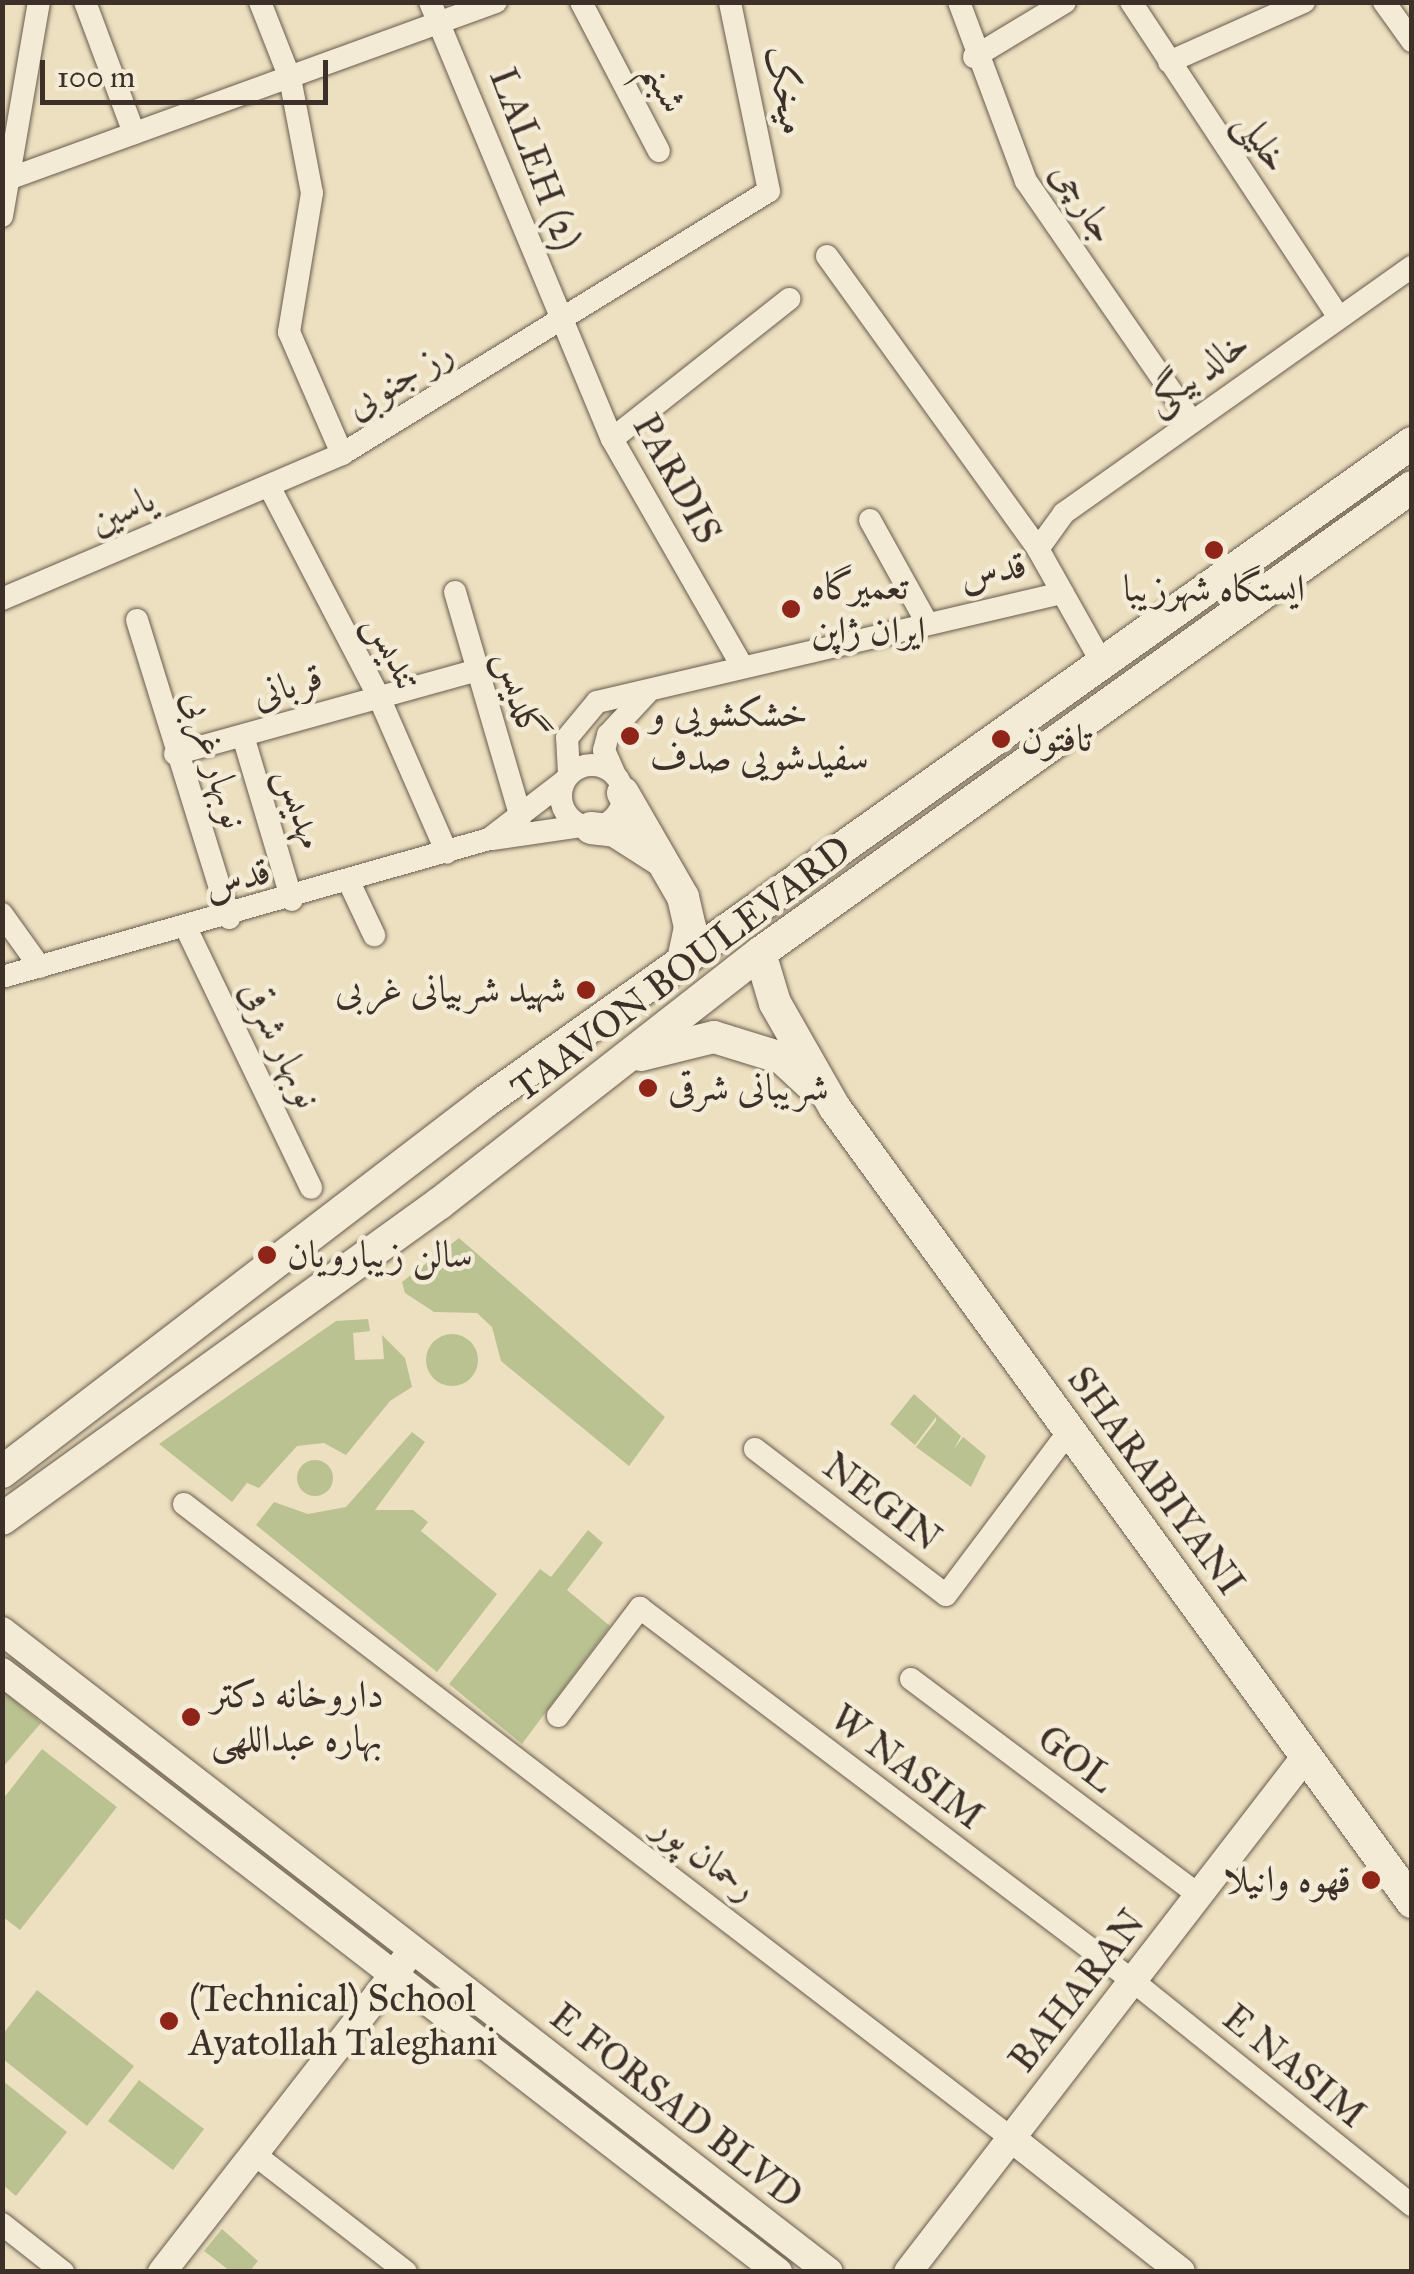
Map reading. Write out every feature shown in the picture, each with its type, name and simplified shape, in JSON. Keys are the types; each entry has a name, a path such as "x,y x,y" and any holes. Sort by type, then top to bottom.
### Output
{"main road":[{"name":"TAAVON BOULEVARD","path":"2,1472 486,1101 1412,443"},
{"name":"TAAVON BOULEVARD","path":"2,1519 440,1203 760,953 1412,488"},
{"path":"619,784 683,897 690,926 683,960"},
{"path":"586,827 614,832 663,861"},
{"path":"683,897 712,914 746,918"},
{"name":"SHARABIYANI","path":"760,953 775,1003 836,1108 1412,1902"},
{"name":"SHARABIYANI","path":"619,1063 694,1040 748,1043 782,1058 836,1108"},
{"path":"486,1101 472,1136 481,1148 517,1144"},
{"path":"402,1164 438,1160 450,1173 440,1203"}],"street":[{"path":"2,216 39,2"},
{"path":"85,2 134,133"},
{"path":"260,2 290,78 312,192 290,332 342,454"},
{"path":"11,178 290,78 437,11 496,2"},
{"name":"شبنم","path":"582,2 658,151"},
{"name":"میخک","path":"730,2 769,191"},
{"name":"جارچی","path":"960,2 974,56 1026,181 1190,419"},
{"path":"974,56 1065,2"},
{"name":"خلیلی","path":"1131,2 1338,316"},
{"path":"1170,62 1304,2"},
{"path":"1384,2 1412,41"},
{"name":"LALEH (2)","path":"437,11 561,323"},
{"name":"رز جنوبی","path":"269,486 342,454 561,323 769,191"},
{"name":"قدس","path":"827,256 1038,550 1103,665"},
{"name":"خالد بیگی","path":"1038,550 1064,513 1190,419 1412,267"},
{"path":"612,439 789,299"},
{"name":"PARDIS","path":"561,323 612,439 741,664"},
{"name":"یاسین","path":"2,599 269,486"},
{"name":"تندیس","path":"269,486 378,695 447,853"},
{"path":"870,520 926,621"},
{"name":"گلدیس","path":"455,592 520,817"},
{"name":"قدس","path":"488,839 566,778 567,738 577,720 598,702 648,693 741,664 1062,593"},
{"name":"نوبهار غربی","path":"137,620 175,754 229,918"},
{"name":"قربانی","path":"175,754 478,670"},
{"name":"قدس","path":"619,784 604,750 608,735 648,693"},
{"name":"مهدیس","path":"243,736 292,900"},
{"path":"587,765 619,784 612,821 586,827 564,812 566,778 587,765"},
{"name":"قدس","path":"2,977 187,930 488,839 586,827"},
{"path":"349,882 374,936"},
{"path":"2,914 40,967"},
{"name":"نوبهار شرقی","path":"187,930 312,1188"},
{"name":"NEGIN","path":"756,1449 946,1594 1069,1430"},
{"name":"رحمان پور","path":"184,1504 1012,2138 1181,2272"},
{"name":"W NASIM","path":"558,1716 640,1608 1133,1981"},
{"name":"E FORSAD BLVD","path":"2,1631 829,2272"},
{"path":"2,1672 778,2272"},
{"name":"GOL","path":"912,1679 1200,1894"},
{"path":"144,1780 162,1756"},
{"name":"BAHARAN","path":"908,2272 1306,1756"},
{"path":"162,2272 412,1950"},
{"name":"E NASIM","path":"1133,1981 1412,2205"},
{"path":"651,2173 670,2148"},
{"path":"254,2154 406,2272"},
{"path":"2,2224 63,2272"}],"green space":[{"path":"459,1238 665,1417 629,1466 501,1361 492,1327 477,1313 434,1312 405,1293 402,1282"},
{"path":"368,1319 370,1331 353,1333 355,1360 384,1359 382,1335 405,1358 412,1387 390,1401 346,1455 324,1443 297,1446 259,1488 247,1483 232,1502 159,1444 336,1321"},
{"path":"452,1334 470,1342 478,1360 470,1378 452,1386 434,1378 426,1360 434,1342"},
{"path":"914,1394 961,1436 954,1449 963,1437 986,1456 971,1487 916,1447 936,1417 915,1445 890,1424"},
{"path":"412,1432 425,1442 375,1510 413,1510 428,1522 421,1531 497,1594 437,1672 256,1525 274,1502 308,1514 346,1507"},
{"path":"315,1460 328,1465 333,1478 328,1491 315,1496 302,1491 297,1478 302,1465"},
{"path":"588,1530 603,1543 567,1590 610,1626 522,1744 449,1684 540,1569 551,1577"},
{"path":"3,1691 41,1723 3,1767"},
{"path":"42,1749 117,1807 20,1930 3,1917 3,1799"},
{"path":"37,1990 134,2066 87,2126 3,2059 3,2034"},
{"path":"139,2080 204,2129 173,2170 108,2121"},
{"path":"3,2081 67,2132 16,2196 3,2185"},
{"path":"222,2229 258,2261 250,2271 230,2271 204,2251"}],"place":[{"name":"ایستگاه شهرزیبا","path":"1214,550"},
{"name":"تعمیرگاه ایران ژاپن","path":"791,609"},
{"name":"خشکشویی و سفیدشویی صدف","path":"630,736"},
{"name":"تافتون","path":"1001,739"},
{"name":"شهید شربیانی غربی","path":"586,990"},
{"name":"شریبانی شرقی","path":"648,1088"},
{"name":"سالن زیبارویان","path":"267,1255"},
{"name":"داروخانه دکتر بهاره عبداللهی","path":"191,1717"},
{"name":"قهوه وانیلا","path":"1371,1880"},
{"name":"(Technical) School Ayatollah Taleghani","path":"169,2021"}]}
